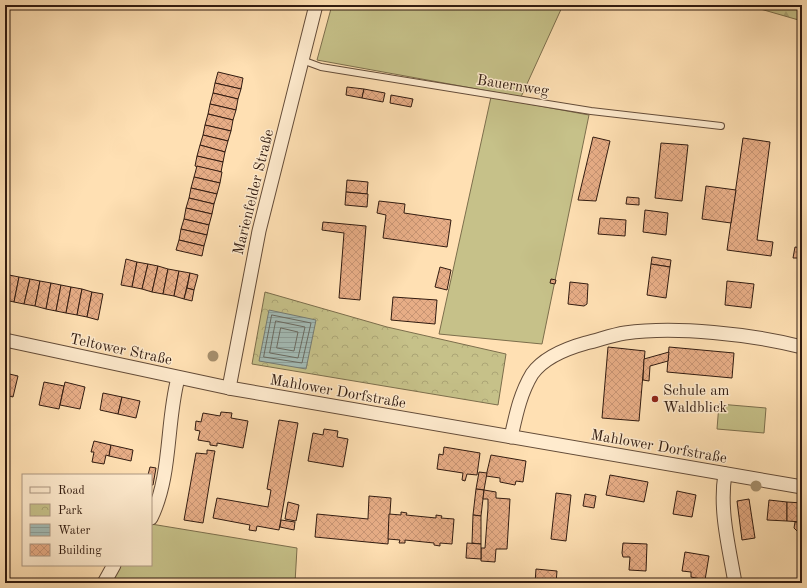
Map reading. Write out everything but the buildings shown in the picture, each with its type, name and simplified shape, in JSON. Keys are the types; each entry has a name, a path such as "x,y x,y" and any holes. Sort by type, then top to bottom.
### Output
{"street":[{"name":"Marienfelder Straße","path":"229,388 259,231 316,5"},
{"path":"511,437 517,407 533,374 558,353 578,345 624,333 676,330 768,339 802,346"},
{"name":"Teltower Straße","path":"5,340 229,388"},
{"path":"152,515 165,471 171,410 178,378"},
{"name":"Mahlower Dorfstraße","path":"229,388 802,487"},
{"path":"725,474 724,522 735,583"},
{"path":"104,583 113,566"}],"lane":[{"name":"Bauernweg","path":"302,60 321,67 591,111 721,126"}],"green space":[{"path":"332,5 563,5 521,97 317,60"},
{"path":"802,5 802,21 750,6"},
{"path":"491,97 589,115 542,344 439,334"},
{"path":"265,292 387,327 506,354 498,405 252,364"},
{"path":"719,404 766,408 764,433 717,429"},
{"path":"152,524 297,548 295,583 110,583 118,566 152,566"}],"water":[{"path":"269,310 316,320 306,369 259,361"}],"place":[{"name":"Schule am Waldblick","path":"655,399"}]}
